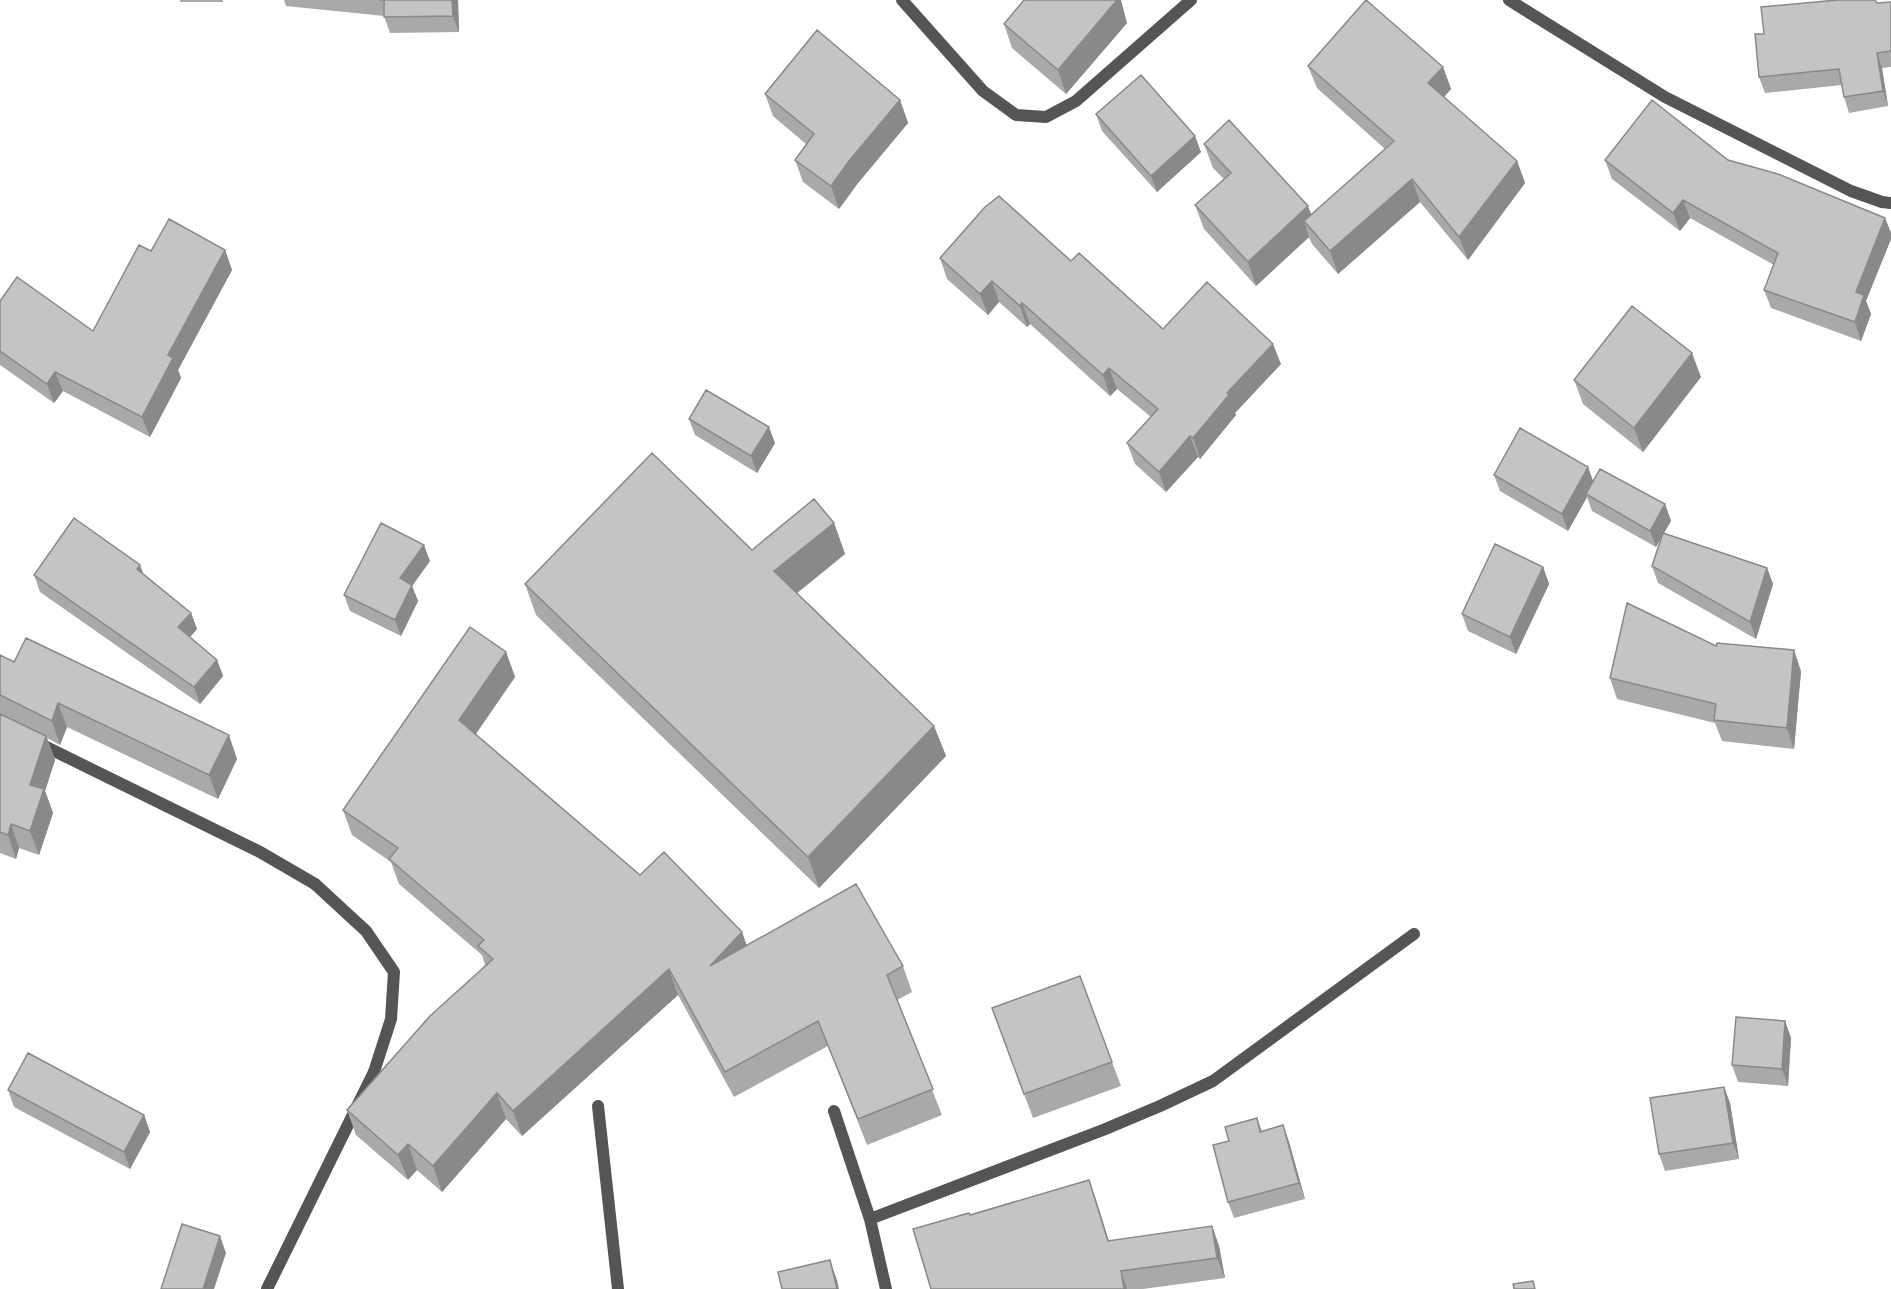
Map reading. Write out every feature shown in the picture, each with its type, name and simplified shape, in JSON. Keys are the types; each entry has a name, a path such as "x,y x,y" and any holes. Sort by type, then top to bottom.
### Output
{"street":[{"path":"902,0 983,91 1016,115 1046,117 1076,101 1191,0"},
{"path":"1509,0 1665,98 1851,191 1891,203"},
{"path":"21,734 260,852 315,884 366,931 394,972 392,1019 374,1072 267,1289"},
{"path":"870,1219 1113,1126 1213,1080 1414,934"},
{"path":"598,1106 618,1289"},
{"path":"834,1111 870,1219 886,1289"}],"building":[{"path":"384,0 452,0 453,16 384,17"},
{"path":"1024,0 1117,0 1058,70 1004,24"},
{"path":"1366,0 1443,67 1428,83 1517,161 1459,237 1412,179 1330,251 1304,221 1394,141 1308,66"},
{"path":"1837,0 1891,2 1891,51 1877,53 1883,91 1844,97 1839,69 1759,77 1755,34 1764,34 1761,7"},
{"path":"817,30 900,100 831,186 795,160 814,134 765,94"},
{"path":"1141,75 1195,136 1151,176 1096,114"},
{"path":"1652,100 1728,160 1778,174 1885,218 1856,292 1864,295 1855,322 1764,290 1778,253 1683,200 1673,213 1605,160"},
{"path":"1229,120 1308,206 1248,262 1195,205 1231,173 1204,144"},
{"path":"999,196 1071,261 1079,253 1163,329 1207,282 1273,344 1227,393 1229,395 1193,438 1190,436 1159,472 1127,443 1158,409 1109,368 1103,375 1022,303 1020,306 992,281 980,294 940,258 985,207"},
{"path":"169,219 225,250 168,355 173,358 142,417 55,372 47,384 0,351 0,301 17,277 93,331 139,245 151,251"},
{"path":"1632,306 1692,353 1634,428 1574,380"},
{"path":"706,390 769,427 751,456 689,419"},
{"path":"1520,428 1588,467 1562,514 1494,475"},
{"path":"652,453 752,550 814,499 834,523 774,571 934,726 808,857 525,584"},
{"path":"1600,469 1665,504 1650,531 1586,494"},
{"path":"74,518 140,565 137,569 191,613 178,627 217,660 194,687 34,575"},
{"path":"381,523 424,545 400,578 412,585 395,620 344,595"},
{"path":"1663,533 1767,568 1750,622 1652,566"},
{"path":"1495,544 1543,567 1510,637 1462,614"},
{"path":"1627,603 1716,646 1717,643 1794,650 1787,728 1714,720 1716,704 1610,678"},
{"path":"470,627 506,652 459,720 640,875 664,852 742,932 710,966 856,884 903,966 887,975 933,1089 858,1119 818,1021 725,1072 669,969 513,1111 497,1093 433,1166 408,1144 398,1155 347,1110 430,1016 493,959 478,946 484,940 389,859 398,848 343,810"},
{"path":"26,638 229,735 209,775 58,703 52,721 0,695 0,655 14,662"},
{"path":"0,714 46,736 30,785 44,789 30,831 11,824 8,835 0,832"},
{"path":"1080,976 1112,1062 1024,1094 992,1008"},
{"path":"1736,1017 1785,1021 1782,1069 1732,1065"},
{"path":"28,1053 144,1115 124,1152 8,1090"},
{"path":"1724,1087 1733,1143 1659,1154 1650,1098"},
{"path":"1257,1118 1260,1132 1283,1125 1299,1183 1228,1202 1213,1145 1229,1141 1225,1127"},
{"path":"1089,1180 1108,1241 1212,1226 1217,1258 1121,1271 1124,1289 931,1289 913,1229 969,1213 970,1215"},
{"path":"182,1224 220,1236 203,1289 161,1289"},
{"path":"830,1260 837,1289 782,1289 778,1272"},
{"path":"1533,1281 1535,1289 1514,1289 1513,1284"}]}
